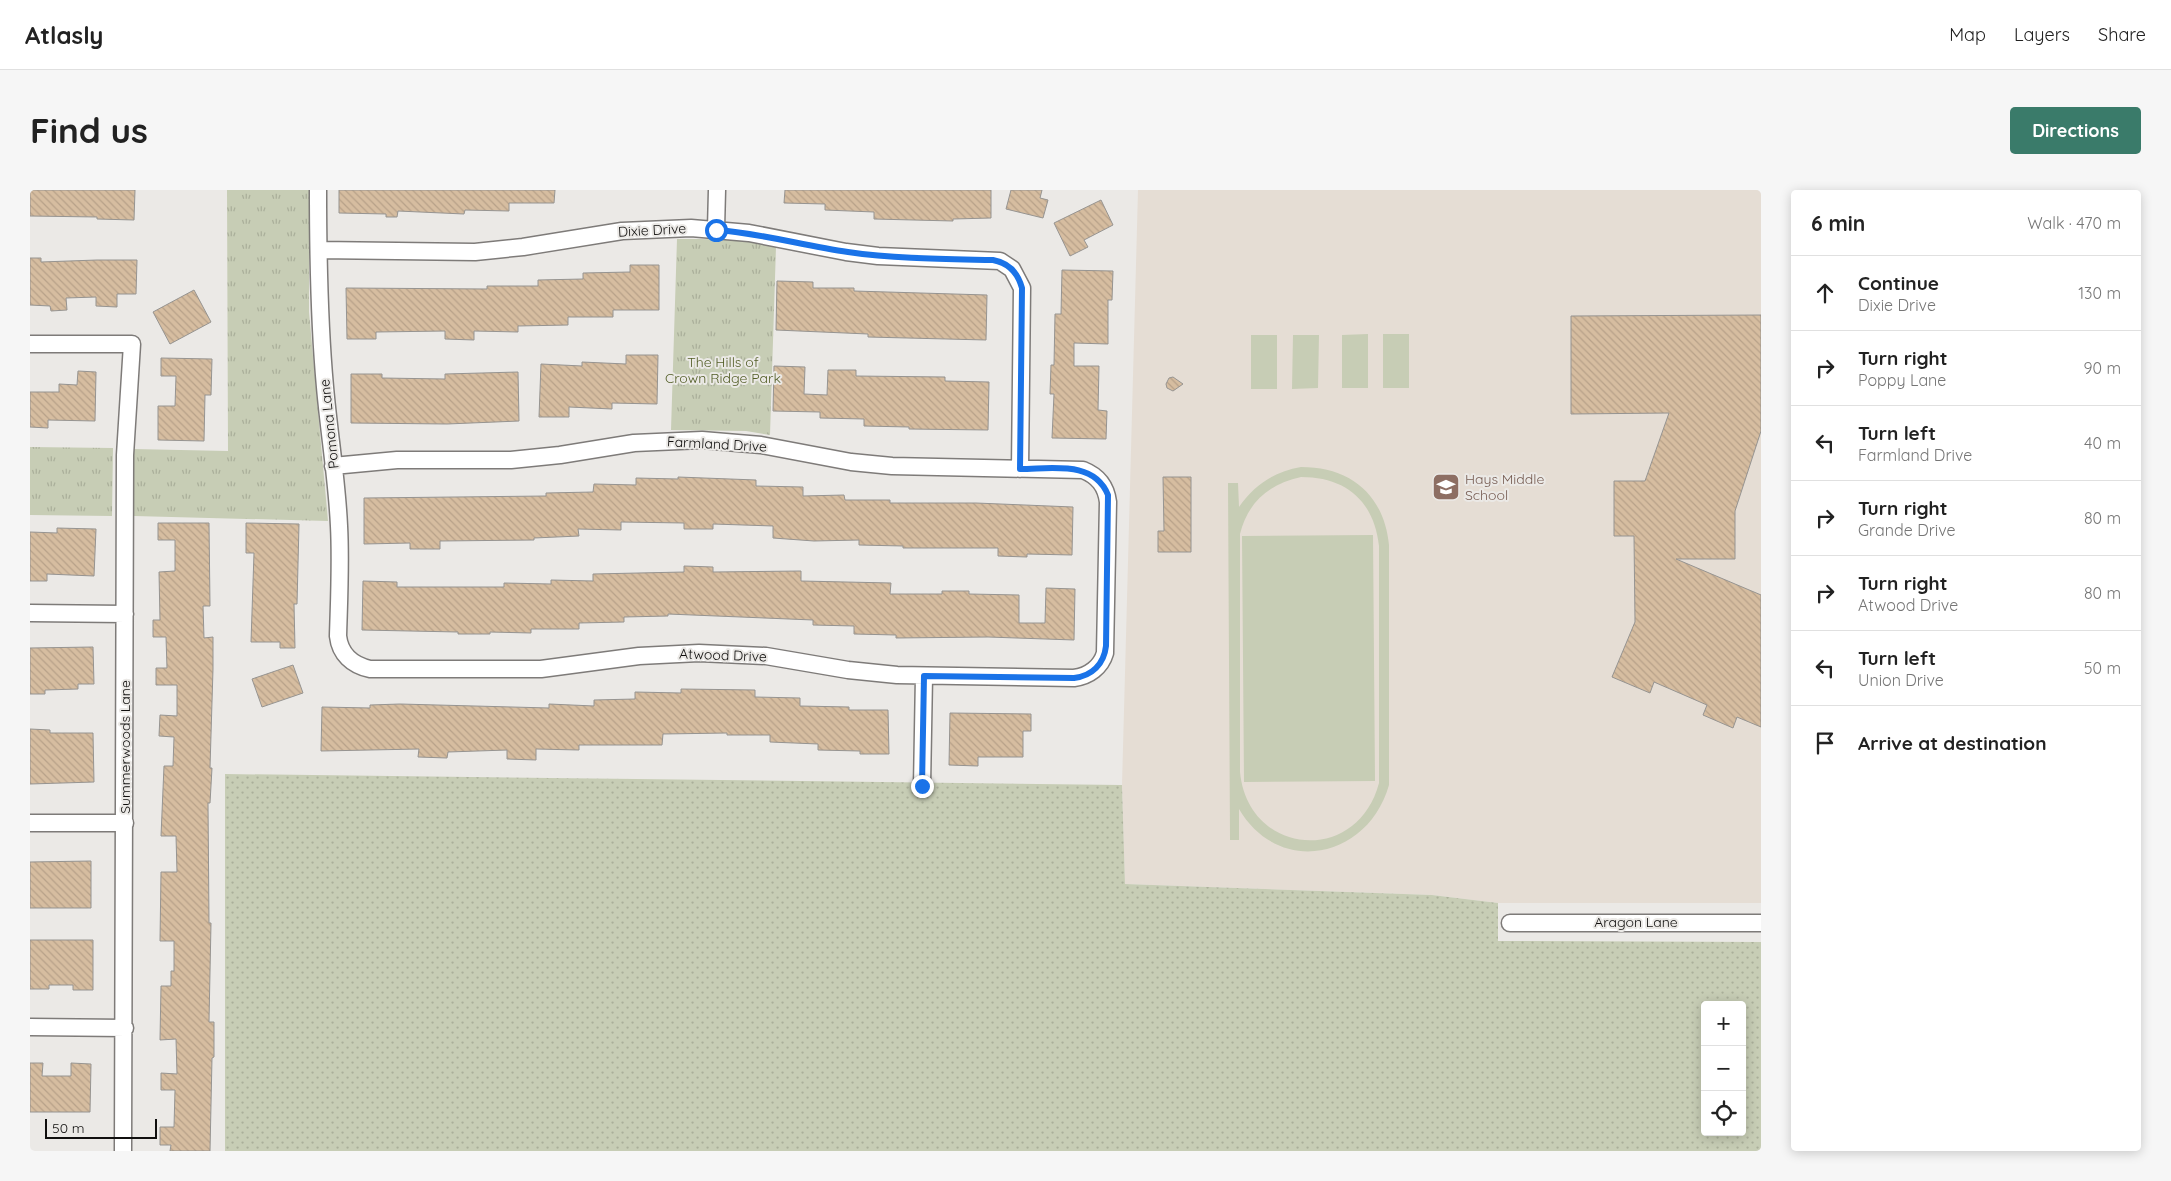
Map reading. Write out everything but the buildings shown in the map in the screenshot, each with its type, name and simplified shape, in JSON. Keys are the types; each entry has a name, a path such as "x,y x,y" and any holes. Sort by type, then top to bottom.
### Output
{"street":[{"name":"Pomona Lane","path":"318,190 318,250 323,364 340,529 338,636 341,649 346,656"},
{"path":"716,230 717,190"},
{"name":"Dixie Drive","path":"318,250 475,252 523,247 622,231 674,228 766,235 830,249 878,256 993,260 1004,263 1012,269 1020,282 1023,294 1020,469"},
{"name":"Summerwoods Lane","path":"30,344 132,344 126,442 123,1151"},
{"name":"Farmland Drive","path":"333,466 397,460 511,460 544,457 634,443 702,440 761,445 851,462 892,466 1079,470 1089,473 1098,479 1104,487 1108,502 1106,646 1104,657 1099,666"},
{"path":"30,613 125,614"},
{"name":"Atwood Drive","path":"346,656 354,663 370,668 517,670 566,667 656,655 732,653 783,658 873,673 924,676 1074,678 1088,674 1099,666"},
{"path":"922,786 924,676"},
{"path":"30,823 125,823"},
{"name":"Aragon Lane","path":"1510,923 1761,923"},
{"path":"30,1027 125,1028"}],"shaded area":[{"name":"Hays Middle School","path":"1138,190 1761,190 1761,903 1498,903 1432,895 1125,884 1122,785"}],"green space":[{"path":"227,190 309,190 309,312 328,521 134,516 133,449 228,451"},
{"name":"The Hills of Crown Ridge Park","path":"677,239 739,241 776,247 770,435 746,431 671,430"},
{"path":"1368,334 1368,388 1342,388 1342,335"},
{"path":"1383,334 1409,334 1409,388 1383,388"},
{"path":"1251,335 1277,335 1277,389 1251,389"},
{"path":"1293,335 1319,335 1318,388 1292,389"},
{"path":"30,447 113,448 112,516 30,515"},
{"path":"1301,467 1319,468 1335,472 1349,478 1362,487 1372,498 1380,512 1386,527 1389,545 1389,785 1378,810 1362,830 1343,843 1321,850 1299,851 1276,844 1256,831 1239,809 1239,840 1230,840 1228,483 1238,483 1239,507 1266,480 1291,469","holes":["1301,477 1331,481 1355,495 1364,504 1376,530 1379,546 1379,783 1367,810 1349,828 1327,838 1304,840 1282,834 1262,821 1247,800 1240,772 1240,534 1248,513 1254,504 1270,490 1279,484"]},
{"path":"1373,535 1375,781 1244,782 1242,536"},
{"path":"225,774 1122,785 1125,884 1432,895 1498,903 1498,941 1761,942 1761,1151 225,1151"}],"place":[{"name":"Hays Middle School","path":"1446,487"}],"route":[{"path":"716,230 766,235 830,249 878,256 993,260 1007,265 1017,274 1023,294 1020,469 1083,470 1098,479 1108,495 1106,646 1104,657 1100,664 1092,672 1082,677 1074,678 924,676 922,786"}]}
